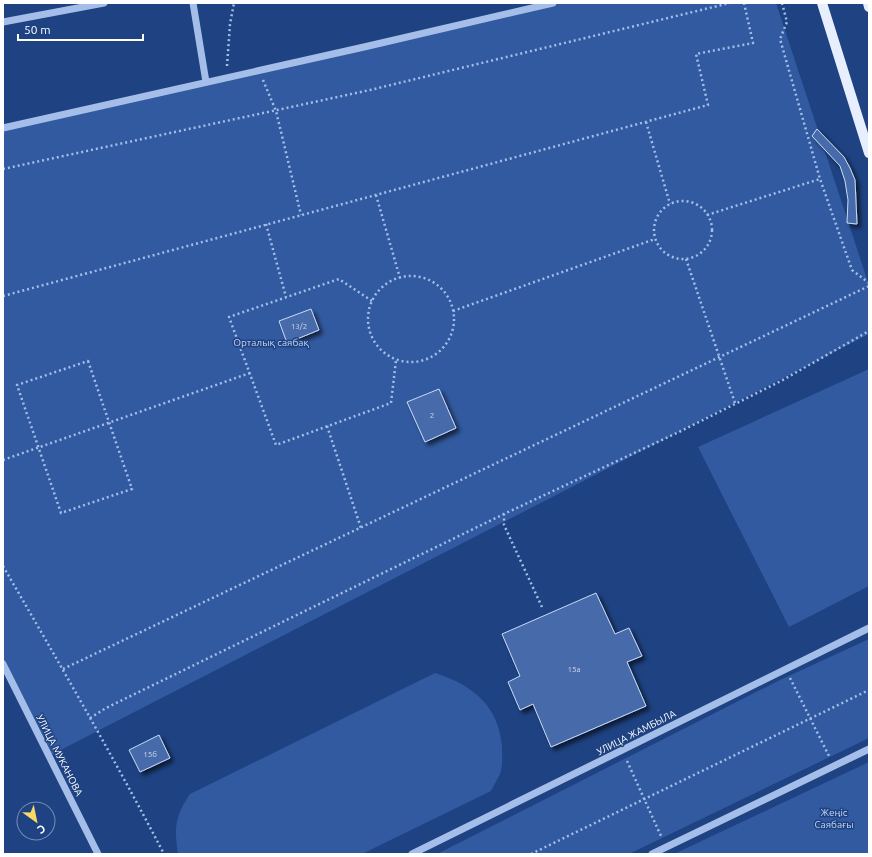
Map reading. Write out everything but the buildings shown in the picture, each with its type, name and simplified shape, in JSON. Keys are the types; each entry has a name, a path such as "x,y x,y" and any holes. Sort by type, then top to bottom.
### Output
{"main road":[{"path":"822,3 869,153"},
{"path":"868,3 869,7"}],"street":[{"path":"3,22 104,3"},
{"path":"193,3 206,82"},
{"path":"3,128 553,3"},
{"name":"УЛИЦА ЖАМБЫЛА","path":"412,854 869,628"},
{"name":"УЛИЦА МУКАНОВА","path":"3,664 98,854"},
{"path":"652,854 869,749"}],"path":[{"path":"226,78 230,24 234,3"},
{"path":"3,169 377,88 730,3"},
{"path":"3,296 708,105 696,54 753,43 744,3"},
{"path":"782,3 787,22 780,40 820,179 852,270 869,283"},
{"path":"259,71 276,111 301,215"},
{"path":"646,122 670,204"},
{"path":"707,215 820,179"},
{"path":"376,195 400,278"},
{"path":"678,201 687,201 702,208 707,215 711,226 710,239 701,252 686,259 678,259 664,252 658,246 655,239 654,222 663,208 678,201"},
{"path":"266,224 286,297"},
{"path":"453,311 655,239"},
{"path":"686,259 735,403"},
{"path":"416,277 426,279 436,284 447,296 453,311 454,322 448,342 440,351 424,360 405,362 396,360 380,349 370,332 368,322 372,301 378,292 386,285 400,278 416,277"},
{"path":"372,301 339,278 229,317 276,445 391,403 396,360"},
{"path":"62,669 869,286"},
{"path":"90,718 106,708 504,514 681,431 781,381 869,331"},
{"path":"88,361 132,489 61,513 39,448 18,385 88,361"},
{"path":"3,460 250,373"},
{"path":"327,426 361,528"},
{"path":"504,514 504,525 542,607"},
{"path":"3,566 90,718 164,854"},
{"path":"789,676 830,756"},
{"path":"531,854 869,690"},
{"path":"626,758 662,838"}],"green space":[{"name":"Орталық саябақ","path":"553,3 776,3 869,285 869,334 49,756 3,664 3,128"},
{"path":"869,369 869,586 789,627 698,447"},
{"path":"869,639 869,738 629,854 437,854 780,680"},
{"path":"435,673 449,678 472,691 482,699 496,720 502,747 502,764 500,774 491,791 362,854 178,854 176,837 177,822 181,809 190,794"},
{"name":"Жеңіс Саябағы","path":"869,762 869,854 674,854"}]}
